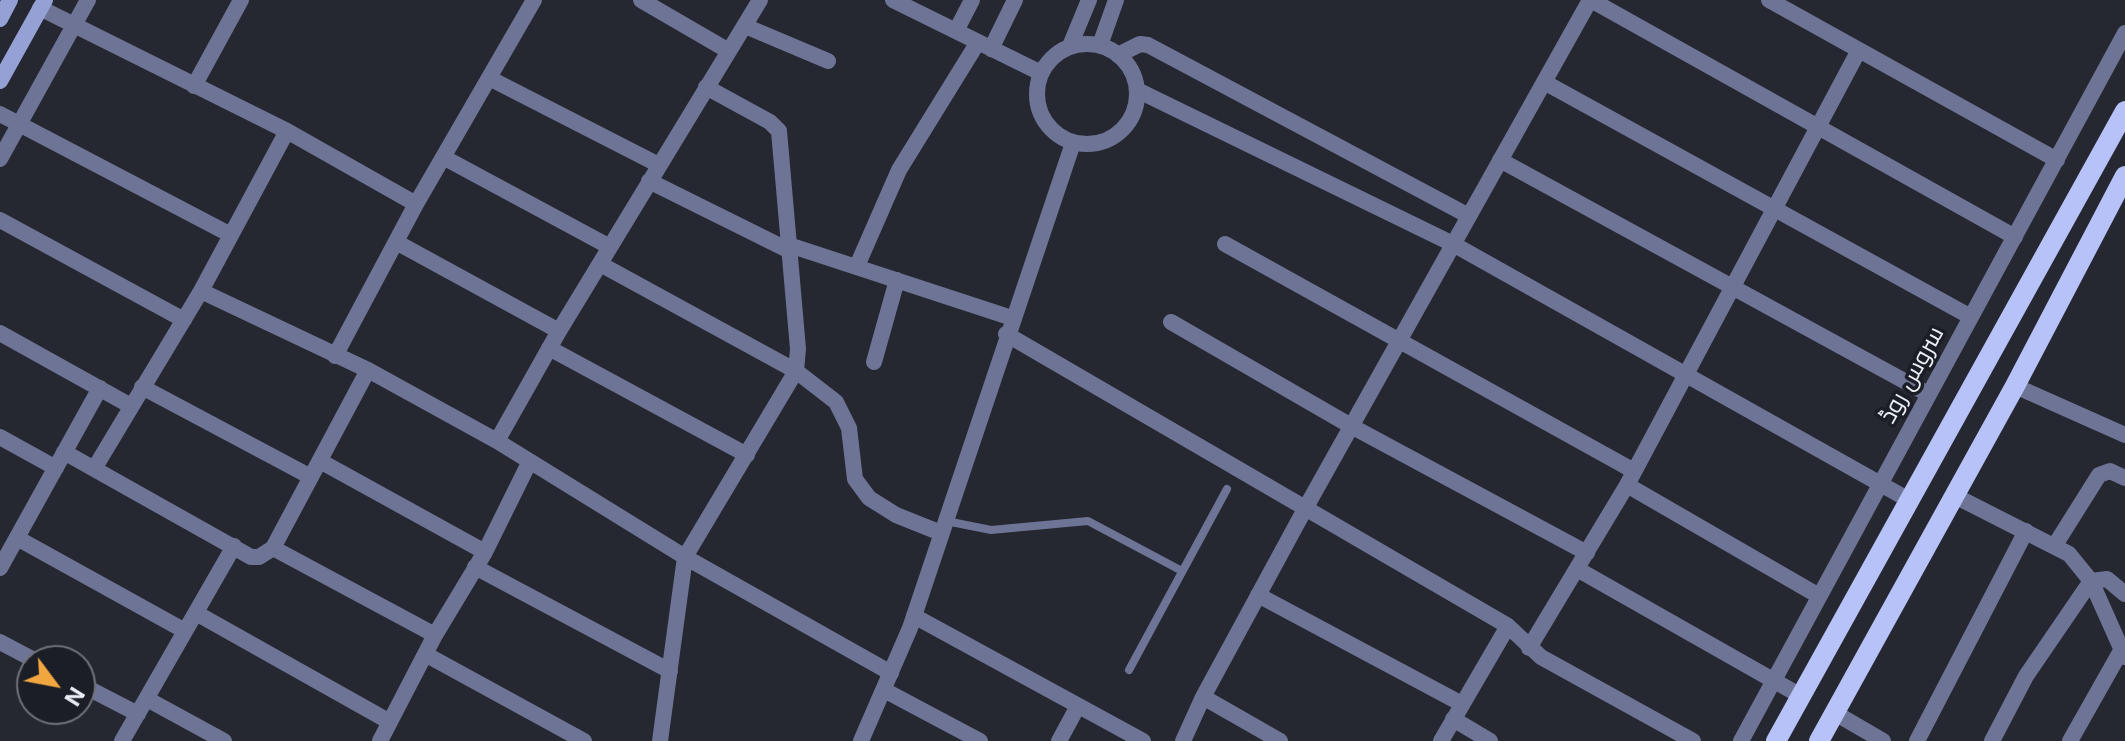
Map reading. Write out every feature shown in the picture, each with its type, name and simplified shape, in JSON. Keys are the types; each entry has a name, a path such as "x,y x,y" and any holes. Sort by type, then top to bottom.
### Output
{"main road":[{"path":"0,19 10,0"},
{"path":"0,81 42,4"},
{"path":"1776,741 2114,140 2125,111"},
{"path":"1819,741 2015,386 2125,176"}],"street":[{"path":"0,159 88,0"},
{"path":"194,86 241,0"},
{"path":"335,356 416,204 534,0"},
{"path":"641,0 727,50"},
{"path":"497,441 559,331 602,265 727,50 760,0"},
{"path":"893,0 1041,73"},
{"path":"956,31 972,0"},
{"path":"857,266 899,170 1015,0"},
{"path":"1070,46 1089,0"},
{"path":"1100,45 1116,0"},
{"path":"1183,741 1203,697 1305,509 1591,0 2015,237"},
{"path":"1769,0 2057,160"},
{"path":"42,4 75,26 287,131 416,204"},
{"path":"745,26 828,61"},
{"name":"سروس روڈ","path":"1741,741 2125,33"},
{"path":"1118,55 1140,44 1148,45 1469,216"},
{"path":"1100,45 1118,55 1131,70 1137,90 1133,114 1119,133 1097,144 1073,143 1048,128 1036,101 1041,73 1053,56 1070,46 1100,45"},
{"path":"1529,648 1630,478 1859,50"},
{"path":"489,78 659,165"},
{"path":"1544,82 1971,317"},
{"path":"660,741 685,557 796,371 790,248 779,131 770,122 706,87"},
{"path":"1137,90 1453,244 1909,500"},
{"path":"0,114 231,235"},
{"path":"94,469 201,291 287,131"},
{"path":"861,741 914,616 1073,143"},
{"path":"443,157 610,247"},
{"path":"1500,160 1928,394"},
{"path":"649,181 790,248 897,280 1009,326 1305,509 1508,626 1529,648 1693,741"},
{"path":"0,220 184,320"},
{"path":"396,242 559,331"},
{"path":"1225,244 1400,340 1819,596"},
{"path":"602,265 796,371 836,402 849,428 855,479 869,498 896,515 943,527"},
{"path":"874,362 897,280"},
{"path":"201,291 368,370 497,441 685,557 891,673"},
{"path":"1171,322 1351,426 1587,553"},
{"path":"0,333 131,406"},
{"path":"549,348 747,455"},
{"path":"64,452 251,557 259,557 273,548 368,370"},
{"path":"2015,386 2125,435"},
{"path":"142,387 311,477"},
{"path":"3,557 17,538 100,388"},
{"path":"0,437 56,468"},
{"path":"320,461 485,552"},
{"path":"196,613 385,735 435,635 485,552 529,463"},
{"path":"2055,545 2099,475 2110,471 2125,478"},
{"path":"1955,496 2055,545 2069,554 2091,581 2124,653 2070,741"},
{"path":"1917,741 2026,531"},
{"path":"17,538 185,631"},
{"path":"122,741 234,546"},
{"path":"273,548 435,635"},
{"path":"475,567 670,671"},
{"path":"1577,569 1801,696"},
{"path":"1992,741 2026,676 2091,581 2107,579 2125,594"},
{"path":"1258,595 1462,704"},
{"path":"914,616 1143,741"},
{"path":"1441,741 1508,626"},
{"path":"425,654 584,741"},
{"path":"96,690 224,741"},
{"path":"884,690 980,741"},
{"path":"1203,697 1280,741"},
{"path":"1059,741 1078,706"},
{"path":"1835,713 1883,741"},
{"path":"1453,719 1490,741"}],"lane":[{"path":"1129,670 1227,489"},
{"path":"943,527 991,530 1088,521 1182,571"}]}
